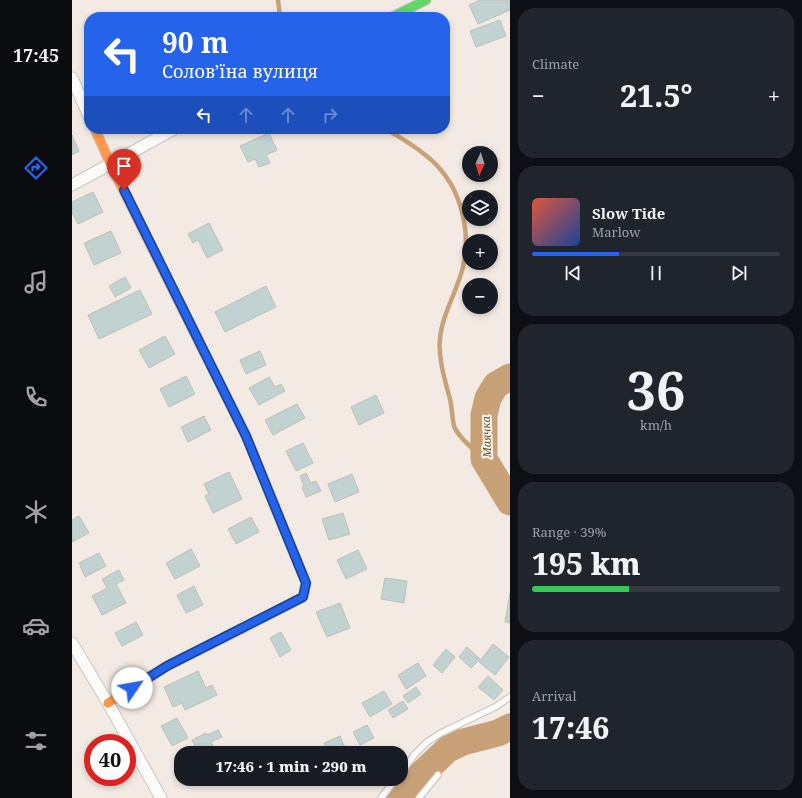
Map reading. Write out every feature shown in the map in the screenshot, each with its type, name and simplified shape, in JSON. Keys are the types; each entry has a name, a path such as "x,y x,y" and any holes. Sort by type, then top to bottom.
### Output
{"street":[{"path":"402,12 426,0"},
{"path":"72,78 84,105"},
{"path":"97,134 110,163 246,436 306,583 303,597 167,666 108,703"},
{"path":"72,185 165,134"},
{"path":"72,643 108,703 161,798"}],"lane":[{"path":"408,764 427,742 495,707 510,697"},
{"path":"419,798 438,775"},
{"path":"381,798 390,786"}],"building":[{"path":"480,0 510,0 510,10 478,24 469,5"},
{"path":"500,20 506,36 476,47 470,31"},
{"path":"269,134 277,150 266,155 270,163 259,167 255,159 248,162 240,146"},
{"path":"72,135 79,151 72,155"},
{"path":"93,192 103,212 78,224 72,213 72,202"},
{"path":"209,223 223,250 207,258 198,240 193,243 188,234"},
{"path":"111,231 121,253 94,265 84,243"},
{"path":"125,277 131,288 115,297 109,286"},
{"path":"266,286 276,307 225,332 215,312"},
{"path":"140,290 152,314 99,339 88,315"},
{"path":"165,336 175,354 149,368 139,350"},
{"path":"260,351 266,365 246,374 240,360"},
{"path":"186,376 195,394 169,407 160,389"},
{"path":"269,377 275,387 281,384 285,391 259,405 249,388"},
{"path":"376,395 384,413 359,425 351,407"},
{"path":"297,404 305,418 273,435 265,420"},
{"path":"204,416 211,430 188,442 181,427"},
{"path":"303,443 313,463 296,471 286,451"},
{"path":"229,472 242,499 213,513 205,496 209,494 204,484"},
{"path":"306,473 311,483 316,481 321,491 306,497 300,476"},
{"path":"352,474 359,492 335,502 328,484"},
{"path":"343,513 350,534 329,540 322,519"},
{"path":"79,516 89,533 72,542 72,520"},
{"path":"251,517 259,532 236,544 228,529"},
{"path":"191,549 200,566 175,579 166,563"},
{"path":"358,550 367,569 346,579 337,560"},
{"path":"99,553 106,566 85,577 79,563"},
{"path":"119,570 124,580 116,584 126,603 102,615 92,596 107,588 102,579"},
{"path":"385,578 407,581 404,603 381,599"},
{"path":"194,586 203,605 186,613 177,595"},
{"path":"510,593 510,623 505,622"},
{"path":"340,603 350,628 327,637 316,612"},
{"path":"136,622 143,635 122,646 115,633"},
{"path":"281,632 291,650 280,657 270,638"},
{"path":"493,644 509,657 495,675 479,662"},
{"path":"467,647 480,659 471,668 459,657"},
{"path":"446,649 455,657 442,673 433,665"},
{"path":"418,663 426,676 406,689 398,675"},
{"path":"198,671 206,688 212,685 217,695 185,710 182,703 173,707 164,687"},
{"path":"488,676 503,690 494,700 478,687"},
{"path":"416,687 421,694 408,703 403,696"},
{"path":"384,691 392,704 370,717 362,703"},
{"path":"403,701 408,709 393,718 388,710"},
{"path":"177,718 188,738 172,746 161,726"},
{"path":"367,725 374,738 360,745 353,732"},
{"path":"218,730 222,737 211,742 213,746 195,746 192,740 206,733 207,735"},
{"path":"340,736 344,746 326,746 324,743"}],"waterway":[{"name":"Маячка","path":"278,0 279,12"},
{"path":"394,134 415,147 436,165 454,190 460,205 466,236 463,267 441,330 440,354 442,369 451,402 454,426 463,439 484,459"},
{"name":"Маячка","path":"510,377 496,385 488,398 484,415 484,459 510,502"},
{"name":"Маячка","path":"398,798 448,749 463,742 498,733 510,727"}],"traffic: fast":[{"path":"402,12 426,0"},
{"path":"208,360 246,436 306,583 303,597 243,628"}],"traffic: slow":[{"path":"97,134 110,163 208,360"},
{"path":"108,703 167,666 243,628"}],"route":[{"path":"124,190 246,436 306,583 303,597 292,604 167,666 132,688"}]}
